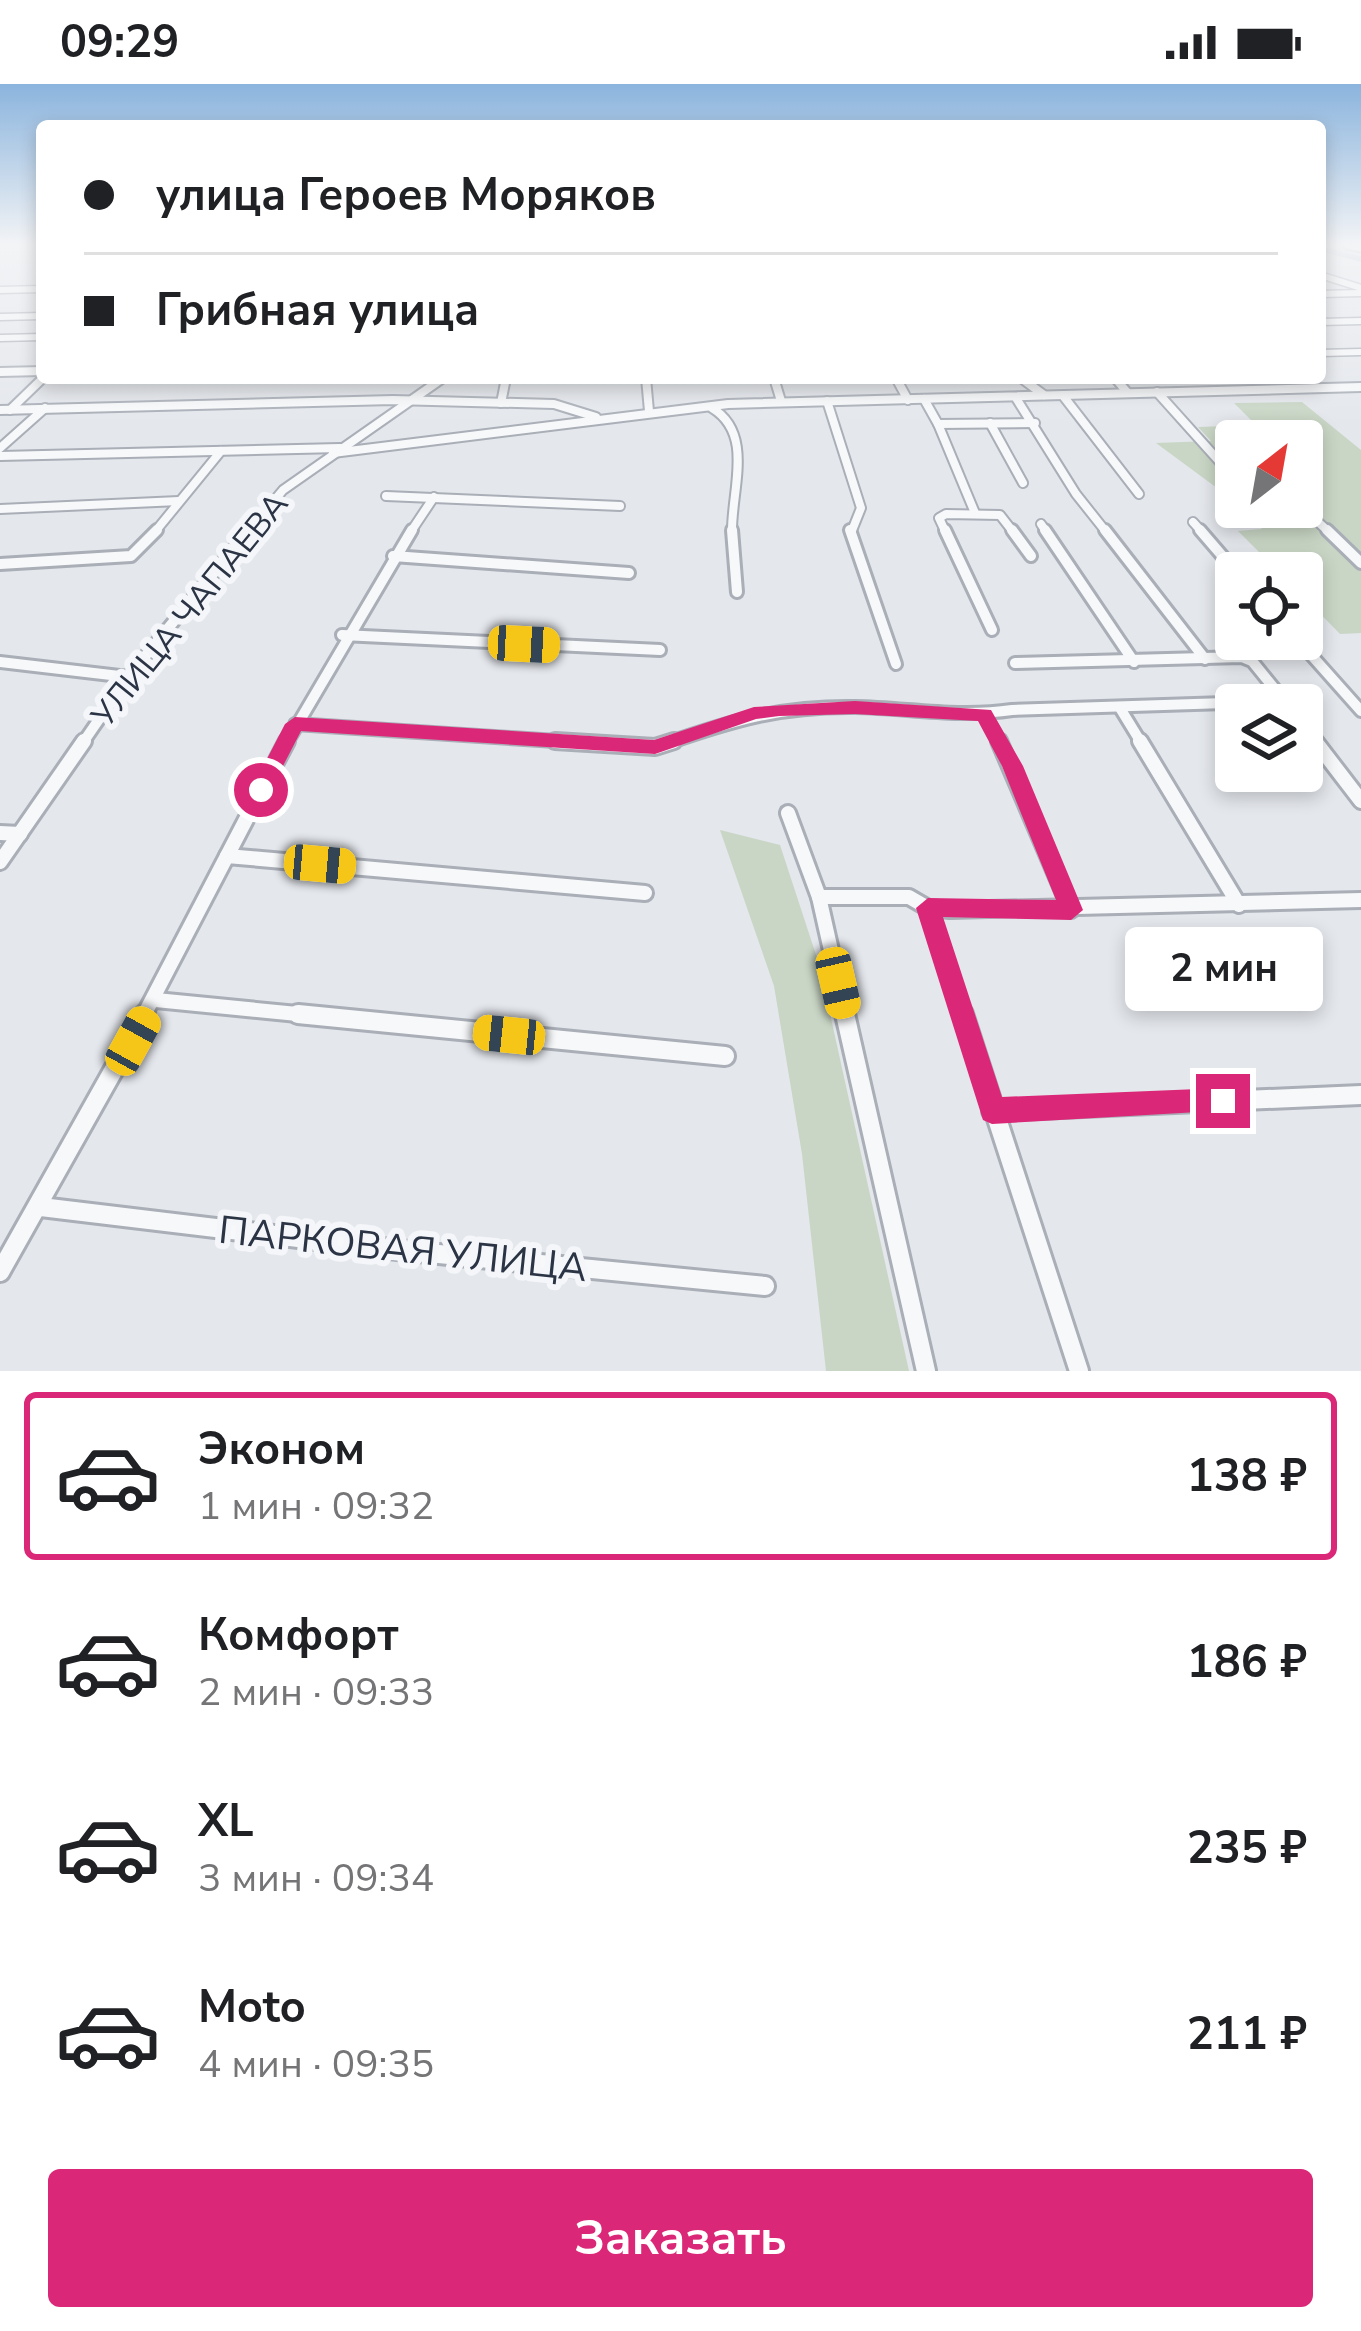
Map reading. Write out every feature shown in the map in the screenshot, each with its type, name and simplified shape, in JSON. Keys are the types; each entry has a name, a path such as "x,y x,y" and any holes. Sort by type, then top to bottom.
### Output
{"street":[{"path":"0,317 36,316"},
{"path":"1326,322 1361,321"},
{"path":"0,338 36,338"},
{"path":"1326,353 1361,352"},
{"path":"0,372 36,375"},
{"path":"5,410 36,381"},
{"path":"0,452 221,451 311,445 337,451 433,384"},
{"path":"501,403 505,384"},
{"path":"647,384 649,411"},
{"path":"776,384 782,401"},
{"path":"899,384 908,400"},
{"path":"1029,384 1045,396"},
{"path":"1120,384 1127,392"},
{"name":"УЛИЦА ЧАПАЕВА","path":"0,862 128,677 283,490 337,451 706,405 1361,387"},
{"path":"1156,392 1215,457"},
{"path":"1064,397 1139,494"},
{"path":"1016,398 1076,494 1205,659"},
{"path":"923,399 975,513"},
{"path":"5,410 406,401 568,406 599,418"},
{"path":"826,401 860,508 850,530 896,664"},
{"path":"706,405 725,413 737,448 740,470 732,509 737,592"},
{"path":"0,452 46,408"},
{"path":"990,423 1023,483"},
{"path":"938,424 1035,423"},
{"path":"0,564 131,556 146,545 221,451"},
{"path":"386,496 620,506"},
{"path":"0,1271 156,1000 343,635 434,497"},
{"path":"0,508 179,502"},
{"path":"992,630 939,518 975,513 1004,517 1031,556"},
{"path":"1193,522 1219,552"},
{"path":"1041,524 1134,662"},
{"path":"1323,527 1361,563"},
{"path":"393,556 629,572"},
{"path":"343,635 659,650"},
{"path":"1015,663 1248,658 1272,684"},
{"path":"1316,660 1361,711"},
{"path":"0,662 128,677"},
{"path":"295,724 655,747 754,713 855,707 941,716 1215,705"},
{"path":"1120,708 1239,905"},
{"path":"984,714 1012,766 1071,910"},
{"path":"1323,748 1356,786 1361,801"},
{"path":"788,814 819,897 926,1371"},
{"path":"0,833 20,834"},
{"path":"227,856 645,892"},
{"path":"819,897 909,897 928,908 1071,910 1361,900"},
{"path":"928,908 1079,1371"},
{"path":"156,1000 725,1056"},
{"path":"992,1111 1361,1095"},
{"name":"ПАРКОВАЯ УЛИЦА","path":"40,1207 398,1250 765,1286"}],"green space":[{"path":"1302,402 1361,450 1361,633 1340,634 1323,617 1323,552 1259,552 1238,531 1323,528 1323,420 1251,420 1234,403"},
{"path":"1215,426 1215,487 1156,443 1211,441 1198,427"},
{"path":"720,830 780,845 819,964 909,1371 826,1371 802,1154 774,986"}],"route":[{"path":"261,790 295,724 655,747 754,713 779,710 855,707 941,716 984,714 1012,766 1071,910 928,908 992,1111 1223,1101"}]}
